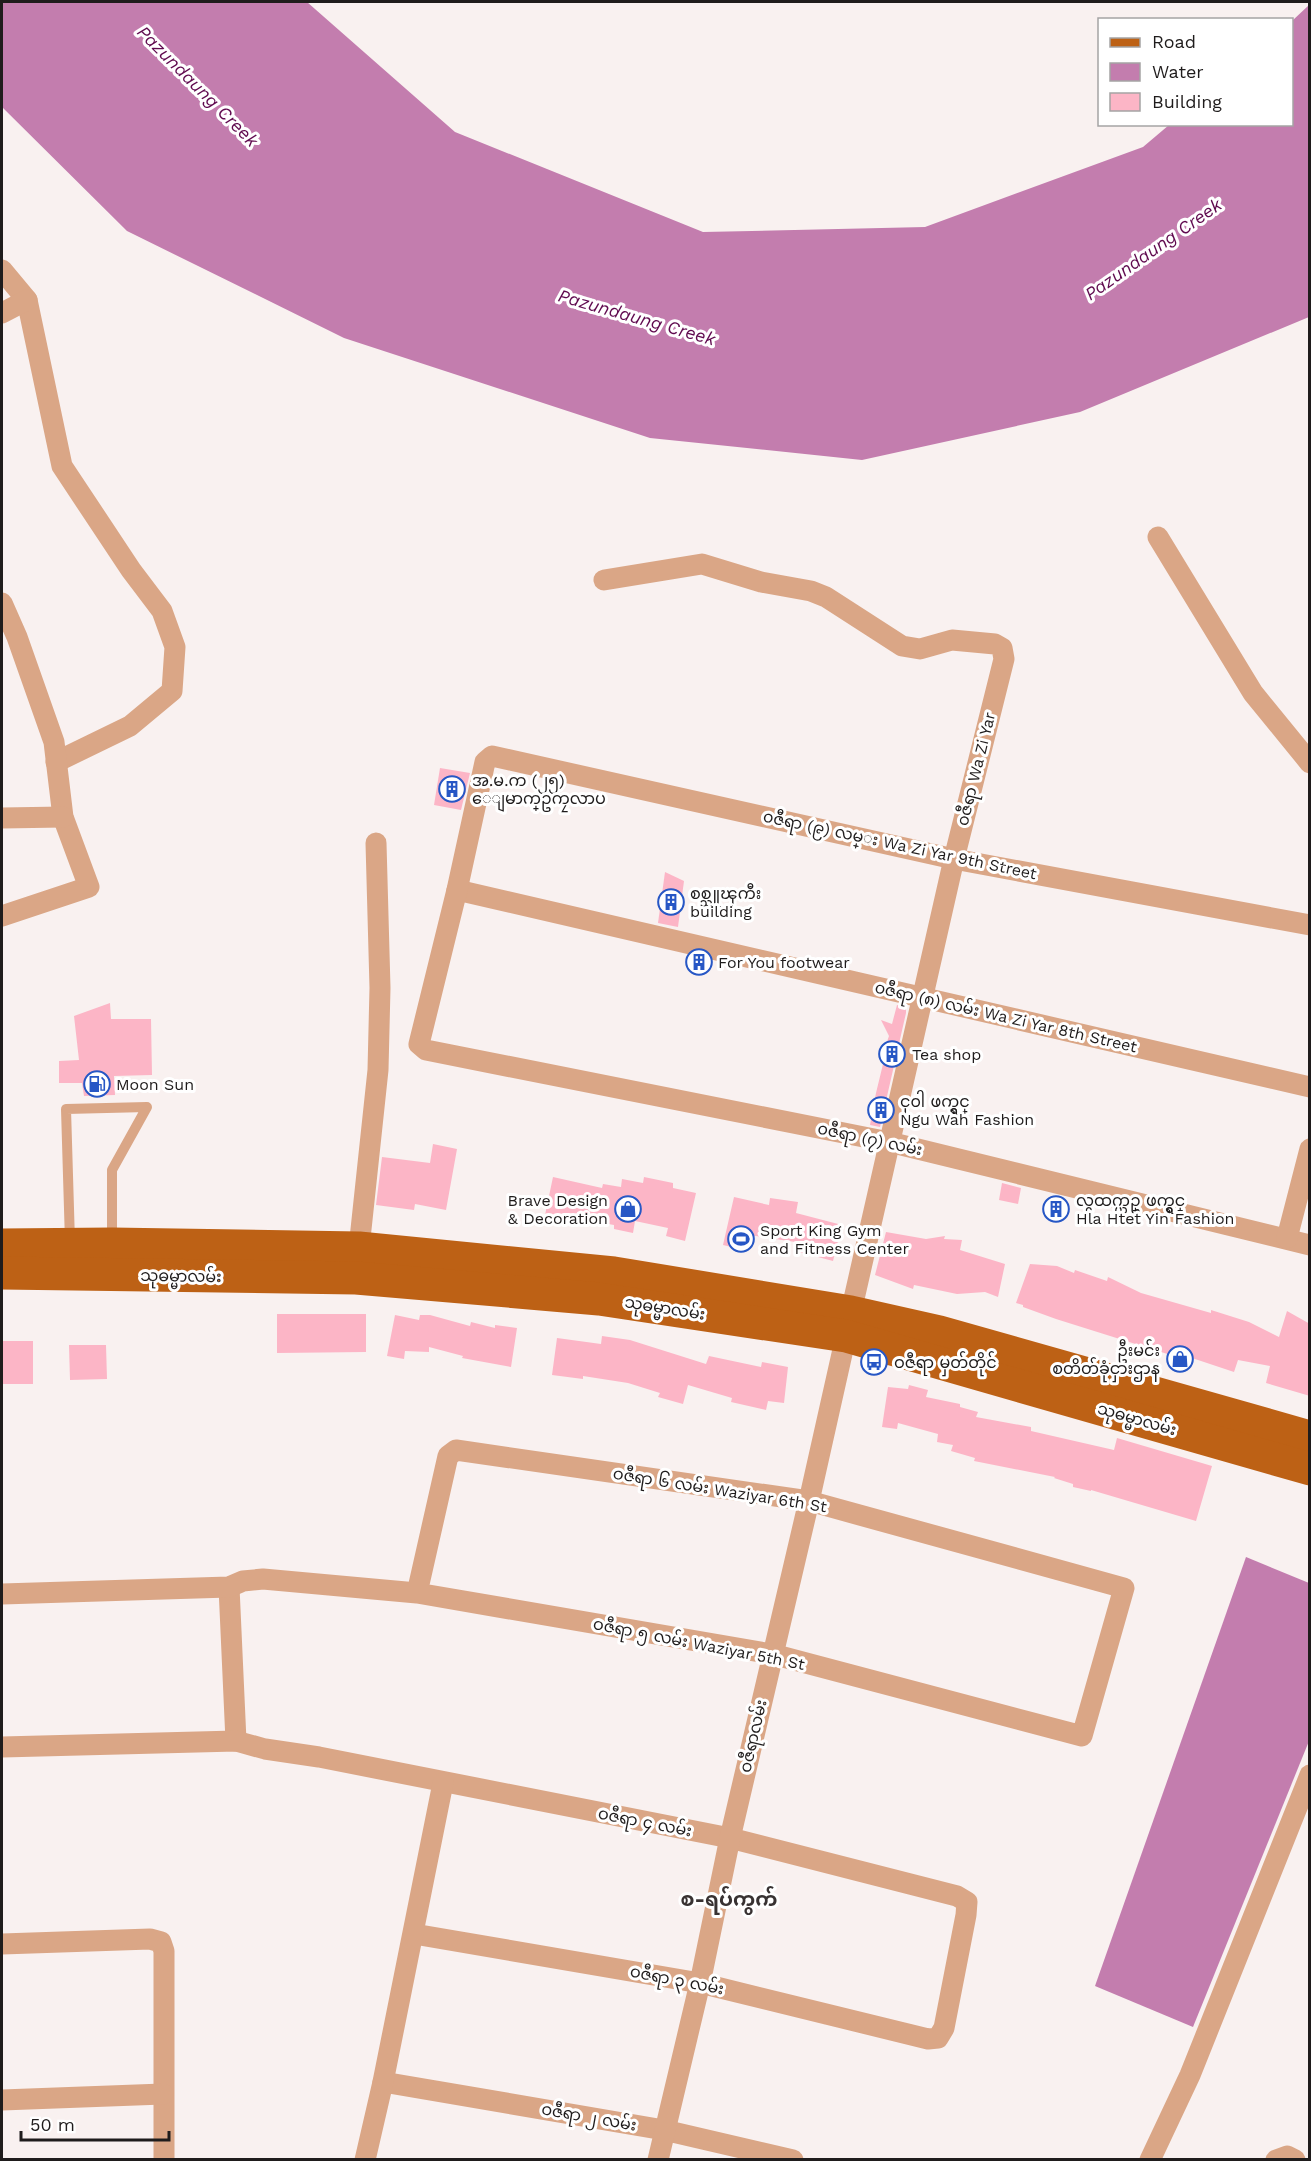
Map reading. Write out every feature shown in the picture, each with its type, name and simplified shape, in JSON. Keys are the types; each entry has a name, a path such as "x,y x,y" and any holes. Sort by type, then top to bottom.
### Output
{"main road":[{"name":"သုဓမ္မာလမ်း","path":"2,1245 112,1244 142,1260 201,1277 356,1278 940,1332 1310,1437"},
{"name":"သုဓမ္မာလမ်း","path":"2,1273 142,1260 200,1245 359,1248 614,1273 849,1324 1310,1469"}],"street":[{"path":"2,270 27,300 62,466 131,570 162,611 175,647 172,692 130,726 56,762"},
{"path":"2,313 27,300"},
{"path":"1158,537 1253,693 1310,763"},
{"name":"၀ဇီရာ Wa Zi Yar","path":"604,580 702,564 761,582 811,591 826,597 902,646 920,649 952,640 995,644 1002,648 1004,659 954,859 849,1324"},
{"path":"2,603 17,637 50,731 63,817 89,887 2,916"},
{"name":"၀ဇီရာ (၉) လမ္း Wa Zi Yar 9th Street","path":"457,890 485,762 492,756 954,859 1310,925"},
{"path":"2,818 63,817"},
{"path":"359,1248 378,1070 380,988 375,843"},
{"name":"၀ဇီရာ (၈) လမ်း Wa Zi Yar 8th Street","path":"457,890 1310,1087"},
{"name":"၀ဇီရာ (၇) လမ်း","path":"457,890 420,1044 426,1050 889,1142 1310,1245"},
{"path":"1287,1238 1310,1149"},
{"name":"ဝဇီရာလမ်း","path":"658,2160 849,1324"},
{"name":"ဝဇီရာ ၆ လမ်း Waziyar 6th St","path":"417,1593 448,1456 456,1450 810,1501 1124,1587 1082,1736"},
{"name":"ဝဇီရာ ၅ လမ်း Waziyar 5th St","path":"2,1594 229,1587 243,1581 263,1580 417,1593 772,1654 1082,1736"},
{"path":"229,1587 236,1741"},
{"name":"ဝဇီရာ ၄ လမ်း","path":"2,1746 236,1741 265,1749 320,1757 730,1838 957,1896 967,1902 966,1915 944,2028 938,2038"},
{"path":"1150,2160 1190,2075 1310,1774"},
{"path":"365,2160 414,1934 443,1783"},
{"name":"ဝဇီရာ ၃ လမ်း","path":"414,1934 700,1983 928,2039 938,2038"},
{"path":"2,1944 150,1940 161,1942 164,1951 164,2160"},
{"name":"ဝဇီရာ ၂ လမ်း","path":"383,2082 664,2130 793,2160"},
{"path":"2,2100 163,2094"}],"lane":[{"path":"70,1244 66,1109 147,1107 112,1170 112,1244"}],"water":[{"name":"Pazundaung Creek","path":"2,2 307,2 455,132 703,232 925,227 1143,147 1168,126 1293,126 1293,20 1309,5 1309,317 1080,412 862,460 650,438 344,338 127,231 2,107"},
{"path":"1246,1557 1309,1583 1309,1741 1193,2027 1095,1986"}],"building":[{"name":"အ.မ.က (၂၅) ေျမာက္ဥကၠလာပ","path":"440,768 470,773 461,810 434,805"},
{"name":"စစ္သူၾကီး building","path":"665,872 684,881 678,927 658,923"},
{"path":"110,1003 111,1019 151,1019 152,1075 114,1076 115,1095 84,1096 82,1083 59,1083 59,1061 79,1060 74,1016"},
{"path":"897,1005 906,1007 906,1013 880,1127 870,1125 884,1060 882,1056 889,1036 881,1020 892,1024"},
{"path":"433,1144 457,1149 446,1210 415,1204 414,1210 376,1205 382,1157 430,1163"},
{"path":"553,1177 602,1188 603,1184 621,1187 622,1179 643,1183 644,1177 673,1183 673,1188 696,1193 685,1241 666,1236 668,1228 635,1221 633,1233 614,1229 614,1225 545,1215"},
{"path":"1002,1183 1021,1188 1018,1204 999,1200"},
{"path":"734,1197 769,1205 770,1198 798,1202 796,1213 842,1225 833,1261 799,1252 802,1243 743,1234 740,1249 723,1245"},
{"path":"886,1232 926,1239 945,1236 944,1239 962,1240 960,1250 1005,1264 998,1297 985,1292 957,1294 914,1285 913,1289 875,1275"},
{"path":"1030,1264 1057,1266 1074,1273 1075,1270 1107,1281 1108,1277 1141,1293 1249,1322 1279,1337 1287,1311 1310,1324 1310,1396 1266,1383 1270,1366 1238,1360 1234,1372 1174,1352 1174,1356 1161,1352 1023,1307 1016,1303"},
{"path":"277,1314 366,1314 366,1352 277,1353"},
{"path":"395,1315 419,1320 420,1315 430,1315 470,1326 471,1322 495,1328 495,1325 517,1328 511,1367 462,1358 463,1356 429,1347 429,1352 405,1351 404,1359 387,1356"},
{"path":"602,1336 630,1340 706,1364 709,1356 761,1367 762,1362 788,1367 784,1403 768,1401 766,1410 731,1402 732,1398 688,1385 683,1404 658,1397 660,1393 628,1383 583,1376 583,1379 552,1375 557,1338 601,1344"},
{"path":"2,1341 33,1341 33,1384 2,1384"},
{"path":"69,1345 106,1345 107,1379 70,1380"},
{"path":"909,1385 928,1390 926,1397 960,1404 960,1407 978,1412 976,1417 1031,1427 1031,1431 1114,1450 1117,1438 1212,1466 1196,1521 1091,1490 1073,1487 1073,1484 1055,1477 974,1461 975,1458 951,1451 953,1445 937,1442 938,1434 898,1423 897,1429 882,1427 888,1387 908,1389"}],"place":[{"name":"အ.မ.က (၂၅) ေျမာက္ဥကၠလာပ","path":"452,789"},
{"name":"စစ္သူၾကီး building","path":"671,902"},
{"name":"For You footwear","path":"699,962"},
{"name":"Tea shop","path":"892,1054"},
{"name":"Moon Sun","path":"97,1084"},
{"name":"ငု၀ါ ဖက္ရွင္ Ngu Wah Fashion","path":"881,1110"},
{"name":"Brave Design & Decoration","path":"628,1209"},
{"name":"လွထက္ယဥ္ ဖက္ရွင္ Hla Htet Yin Fashion","path":"1056,1209"},
{"name":"Sport King Gym and Fitness Center","path":"741,1239"},
{"name":"ဦးမင်း စတိတ်ခုံငှားဌာန","path":"1180,1359"},
{"name":"ဝဇီရာ မှတ်တိုင်","path":"874,1362"}],"district":[{"name":"စ-ရပ်ကွက်","path":"729,1899"}]}
